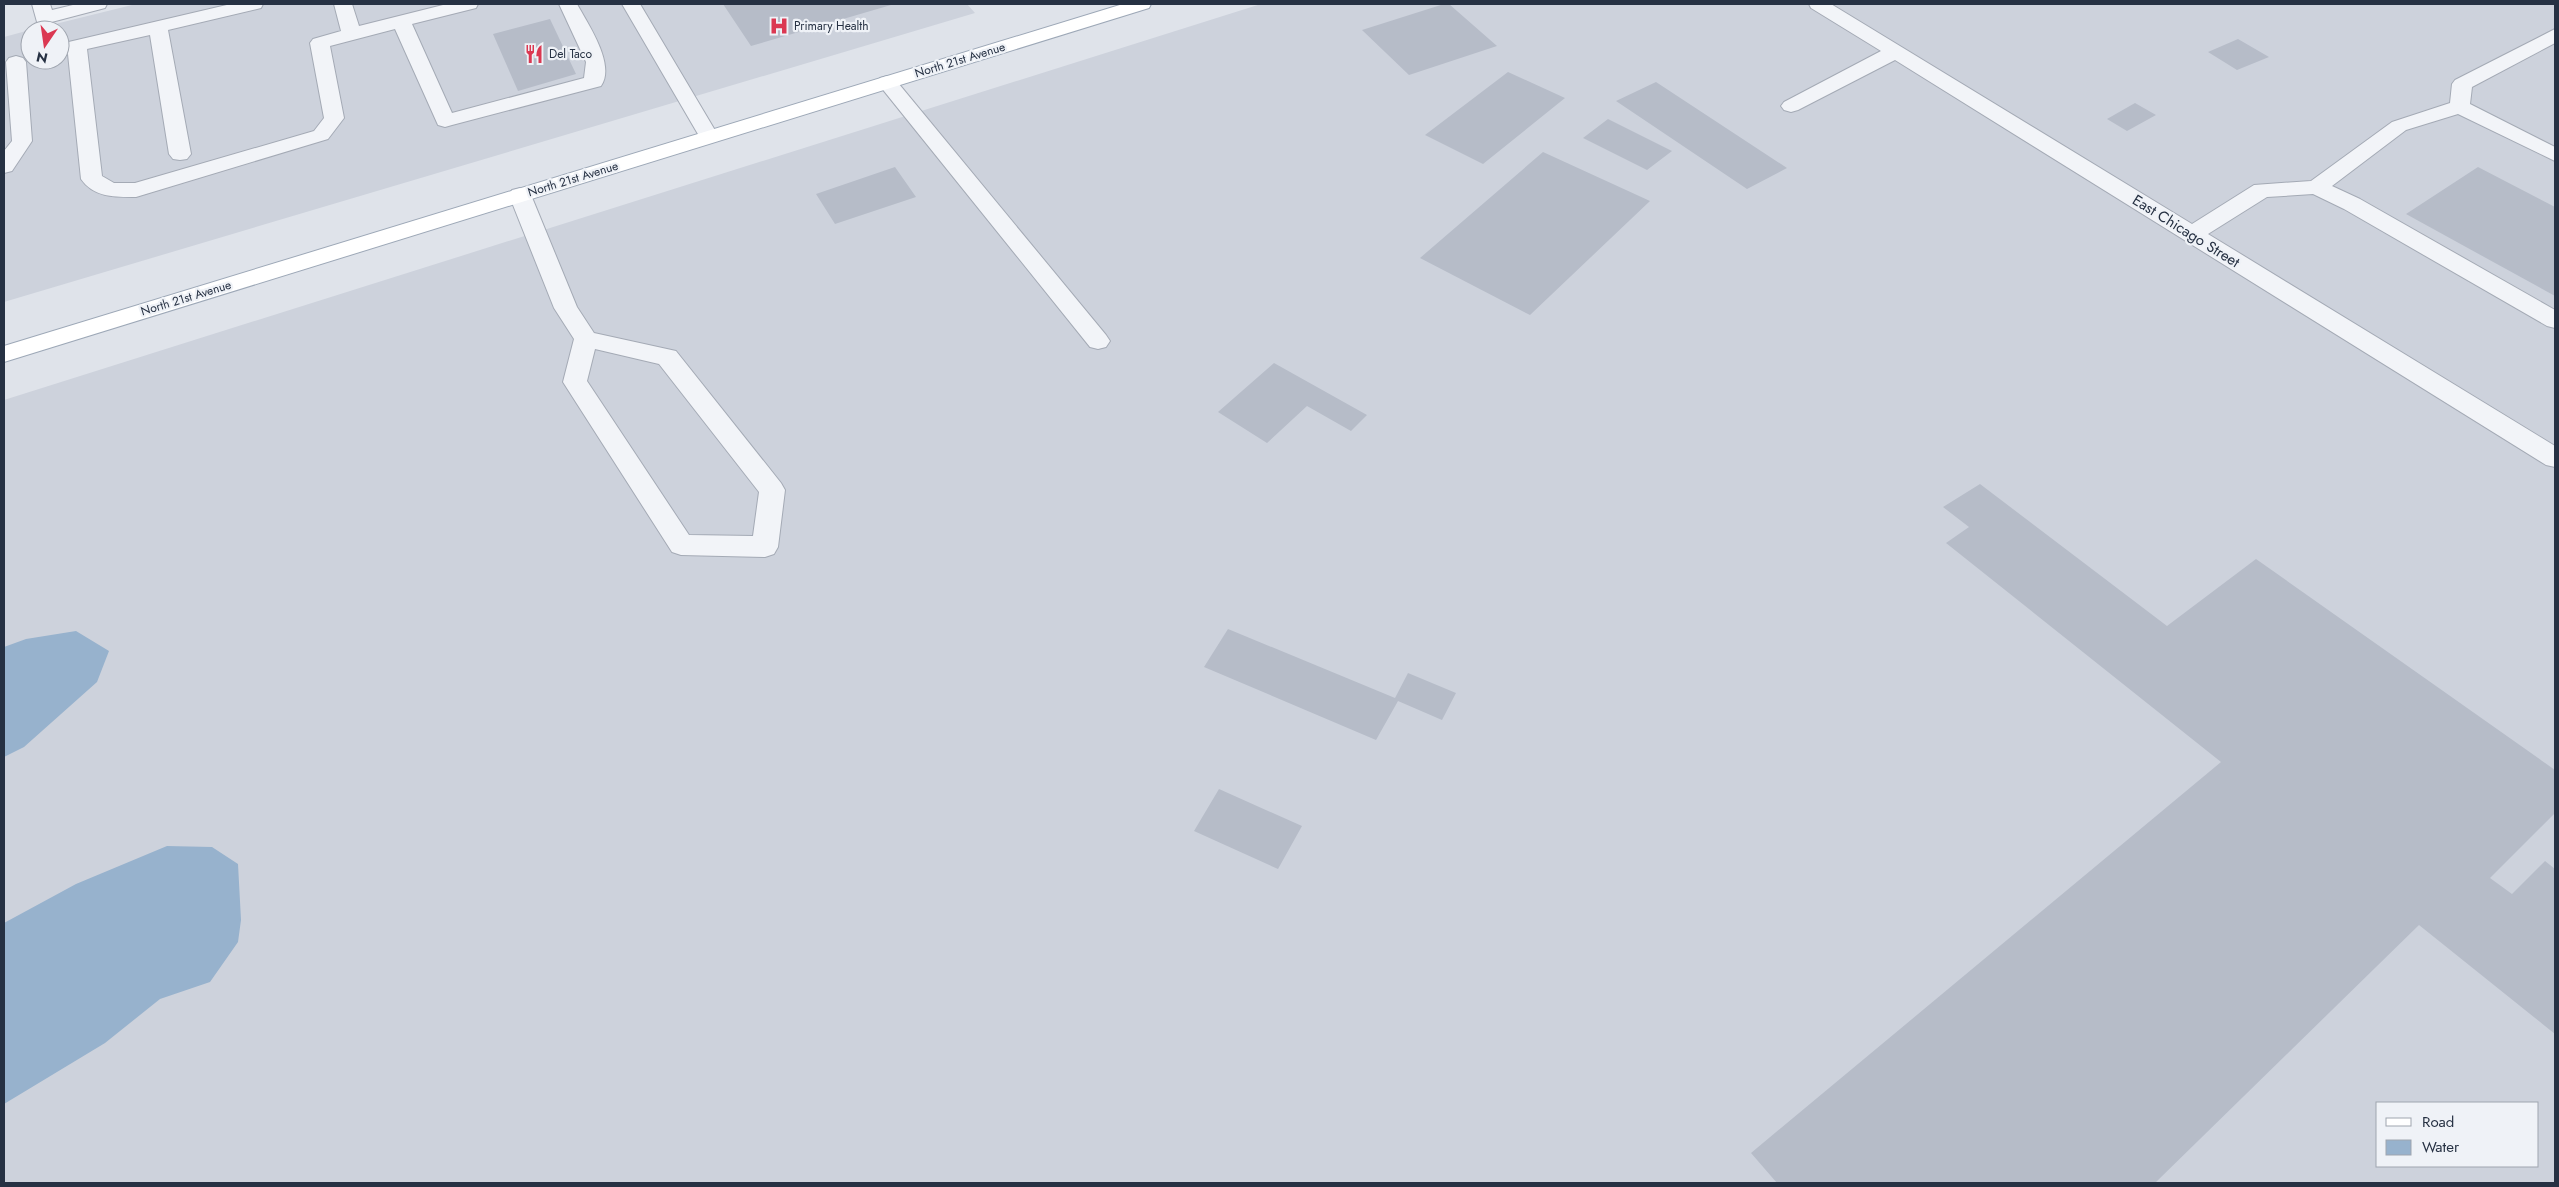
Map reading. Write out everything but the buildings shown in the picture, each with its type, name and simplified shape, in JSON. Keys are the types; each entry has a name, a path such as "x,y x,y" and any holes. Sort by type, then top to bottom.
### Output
{"main road":[{"name":"North 21st Avenue","path":"4,354 1142,4"}],"street":[{"path":"44,17 98,4"},
{"path":"70,48 254,4"},
{"path":"343,4 351,34"},
{"path":"70,54 92,179 109,190 136,190 321,135 334,118 320,43 469,4"},
{"path":"401,21 445,121 594,82 596,62 568,4"},
{"path":"631,4 709,136"},
{"name":"East Chicago Street","path":"1818,4 2555,458"},
{"path":"158,27 180,154"},
{"path":"2460,107 2462,84 2555,35"},
{"path":"1791,106 1896,52"},
{"path":"4,166 22,141 14,68"},
{"path":"887,82 1098,341"},
{"path":"2316,187 2398,126 2460,107 2555,155"},
{"path":"2192,234 2262,190 2316,187 2352,204 2555,320"},
{"path":"520,195 566,308 586,339 667,357 772,490 765,547 681,545 575,382 586,339"}],"shaded area":[{"path":"136,4 967,4 975,13 4,302 4,37 20,33 20,70 70,70 70,20"},
{"path":"1261,4 2555,4 2555,1183 4,1183 4,400"}],"water":[{"path":"76,631 109,651 97,682 24,747 4,757 4,647 26,639"},
{"path":"167,846 212,847 238,864 241,920 238,942 210,982 160,999 105,1043 4,1104 4,923 76,884"}],"place":[{"name":"Primary Health","path":"779,26"},
{"name":"Del Taco","path":"534,54"}]}
